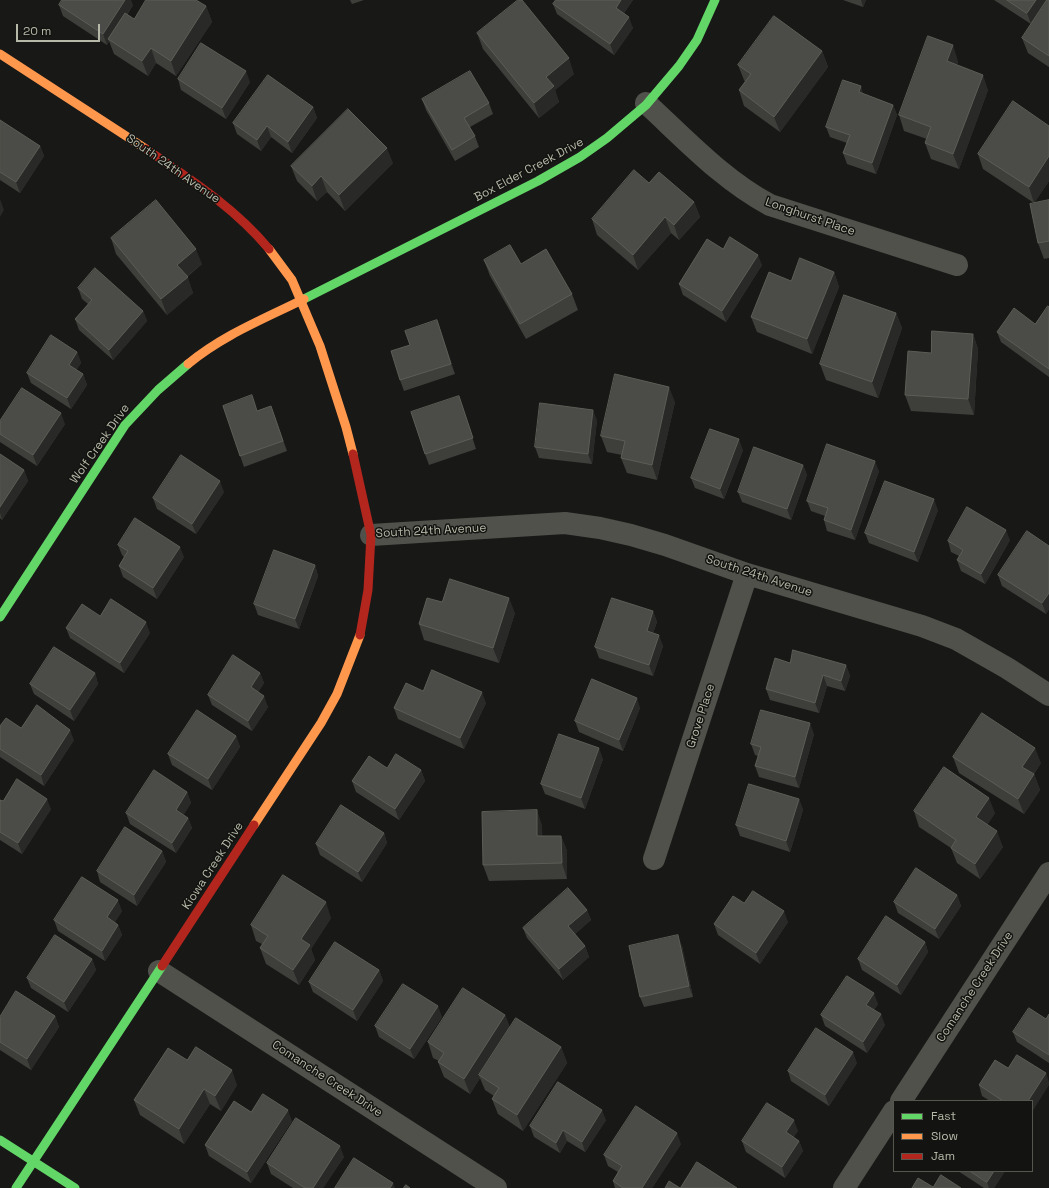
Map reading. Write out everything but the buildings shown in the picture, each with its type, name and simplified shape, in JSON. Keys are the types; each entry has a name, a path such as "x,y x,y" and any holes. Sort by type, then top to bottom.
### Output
{"street":[{"name":"Box Elder Creek Drive","path":"301,301 535,182 594,148 614,133 664,85 690,52 710,14 715,0"},
{"name":"South 24th Avenue","path":"0,54 197,183 230,209 264,243 279,261 292,280 320,346 346,427 371,535 564,523 600,528 631,535 665,545 747,574 922,626 949,636 1007,668 1049,695"},
{"name":"Longhurst Place","path":"646,103 716,167 755,197 770,205 957,265"},
{"name":"Wolf Creek Drive","path":"0,617 125,425 144,403 191,361 219,341 249,325 301,301"},
{"name":"Kiowa Creek Drive","path":"16,1188 320,723 337,694 359,639 368,590 371,535"},
{"name":"Grove Place","path":"654,859 747,574"},
{"name":"Comanche Creek Drive","path":"902,1100 1049,873"},
{"name":"Comanche Creek Drive","path":"159,970 496,1188"},
{"path":"844,1188 893,1114"},
{"path":"0,1140 74,1188"}],"traffic: fast":[{"path":"304,299 538,181 580,157 607,138 646,105 679,66 697,40 715,0"},
{"path":"0,617 125,425 158,390 188,364"},
{"path":"16,1188 162,966"},
{"path":"0,1140 75,1188"}],"traffic: slow":[{"path":"0,54 146,149"},
{"path":"269,249 292,280 320,346 353,454"},
{"path":"188,364 215,344 304,299"},
{"path":"254,825 321,723 337,694 360,635"}],"traffic: jam":[{"path":"146,149 227,207 242,220 269,249"},
{"path":"353,454 371,535 368,590 360,635"},
{"path":"162,966 254,825"}]}
